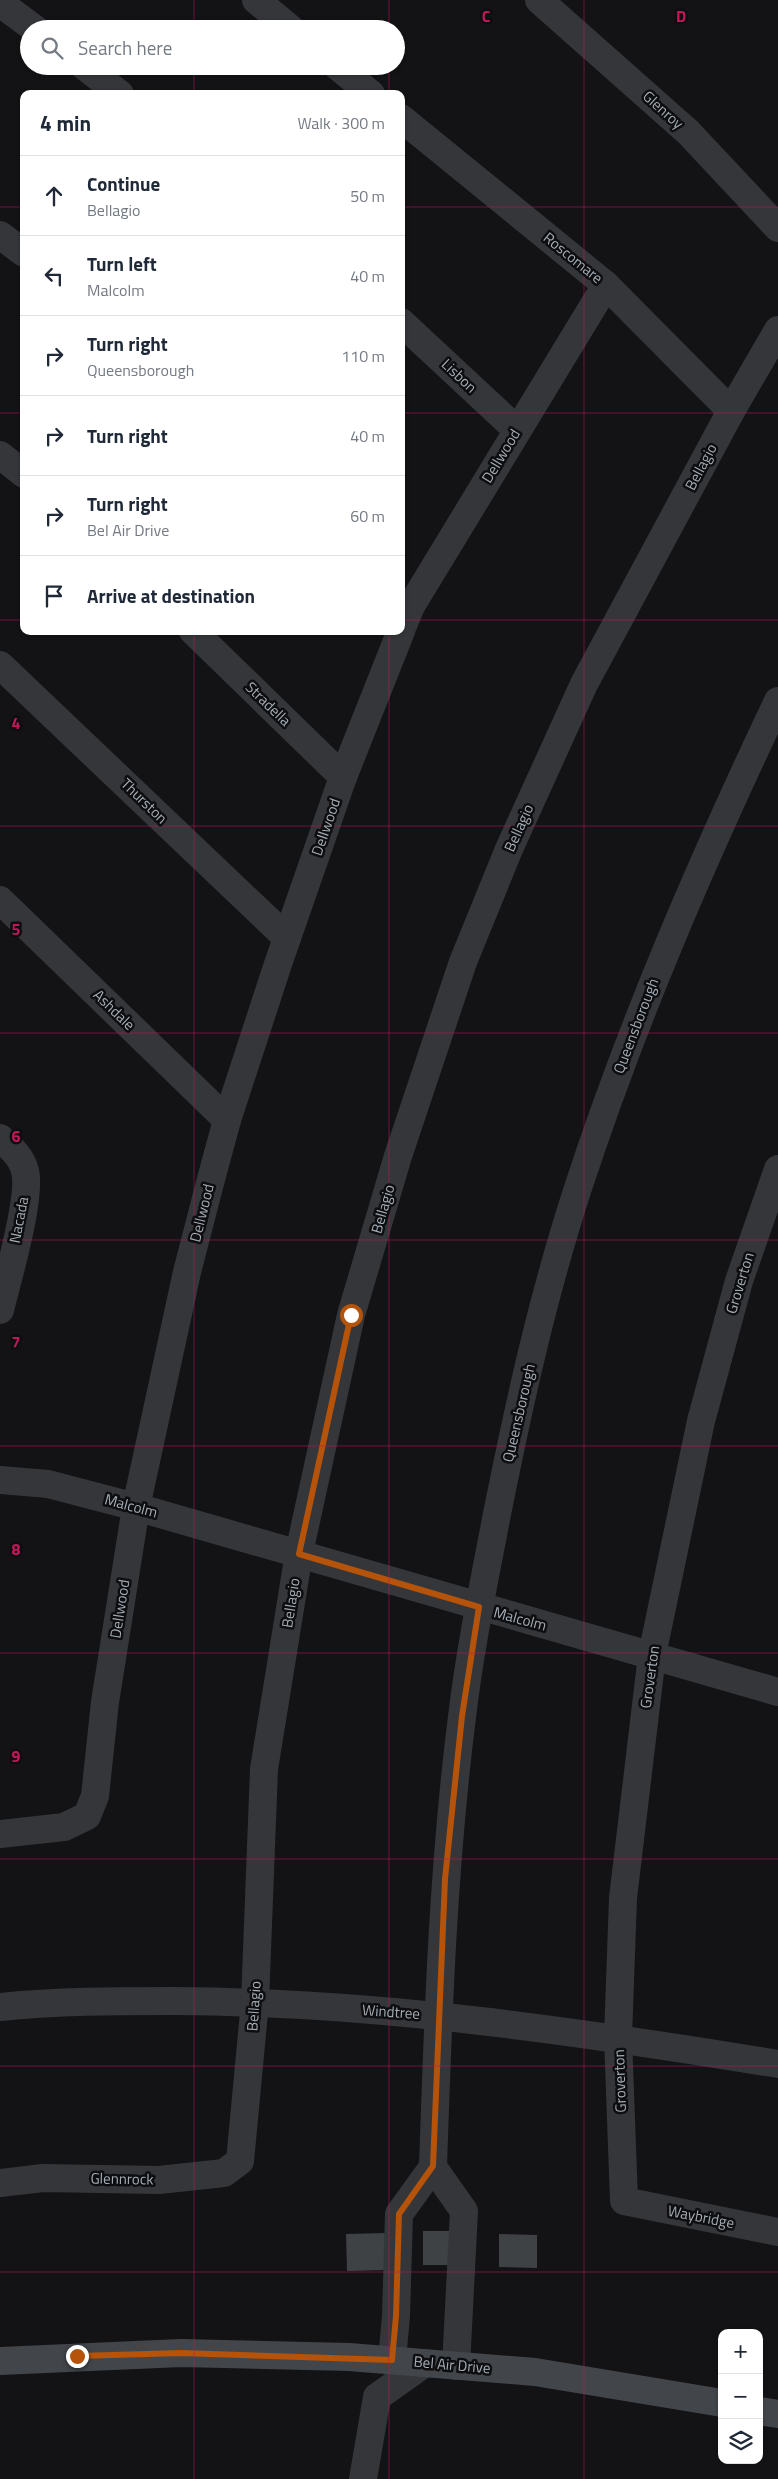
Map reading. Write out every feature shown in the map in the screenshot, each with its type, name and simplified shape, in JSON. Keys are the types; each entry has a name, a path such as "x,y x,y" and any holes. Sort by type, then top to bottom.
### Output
{"street":[{"path":"256,0 280,20"},
{"name":"Glenroy","path":"539,0 688,132 778,228"},
{"path":"0,3 23,20"},
{"path":"96,75 115,90"},
{"path":"348,75 366,90"},
{"name":"Roscomare","path":"405,121 606,285 731,411"},
{"path":"0,235 20,250"},
{"name":"Dellwood","path":"405,614 606,285"},
{"name":"Lisbon","path":"405,326 517,430"},
{"name":"Bellagio","path":"240,2161 255,2002 264,1769 299,1554 351,1315 398,1156 463,962 509,849 584,684 731,411 778,330"},
{"path":"0,455 20,471"},
{"name":"Stradella","path":"197,635 343,777"},
{"name":"Dellwood","path":"0,1834 64,1827 87,1816 95,1796 105,1702 136,1506 187,1272 227,1120 343,777 397,635"},
{"name":"Thurston","path":"0,665 287,938"},
{"name":"Queensborough","path":"433,2166 445,1879 462,1716 479,1607 518,1411 542,1311 577,1191 652,983 712,841 778,701"},
{"name":"Ashdale","path":"0,900 227,1120"},
{"name":"Nacada","path":"0,1138 16,1153 25,1171 25,1197 0,1310"},
{"name":"Groverton","path":"624,2201 618,2038 623,1898 652,1655 701,1422 739,1281 778,1168"},
{"name":"Malcolm","path":"0,1480 48,1484 136,1506 479,1607 778,1692"},
{"name":"Windtree","path":"0,2007 109,2001 255,2002 438,2015 618,2038 778,2064"},
{"name":"Glennrock","path":"0,2182 43,2178 159,2180 224,2173 240,2161"},
{"path":"392,2360 396,2316 399,2214 433,2166 464,2211 456,2366"},
{"name":"Waybridge","path":"624,2201 778,2232"},
{"name":"Bel Air Drive","path":"0,2361 181,2353 392,2360 535,2372 718,2402"},
{"path":"364,2479 377,2397 425,2363"},
{"path":"763,2411 778,2414"}],"building":[{"path":"423,2231 457,2231 457,2265 423,2265"},
{"path":"385,2233 386,2270 347,2271 346,2234"},
{"path":"499,2234 537,2235 537,2268 499,2267"}],"route":[{"path":"77,2356 181,2353 349,2357 392,2360 396,2316 399,2214 433,2166 445,1879 462,1716 479,1607 299,1554 351,1315"}]}
